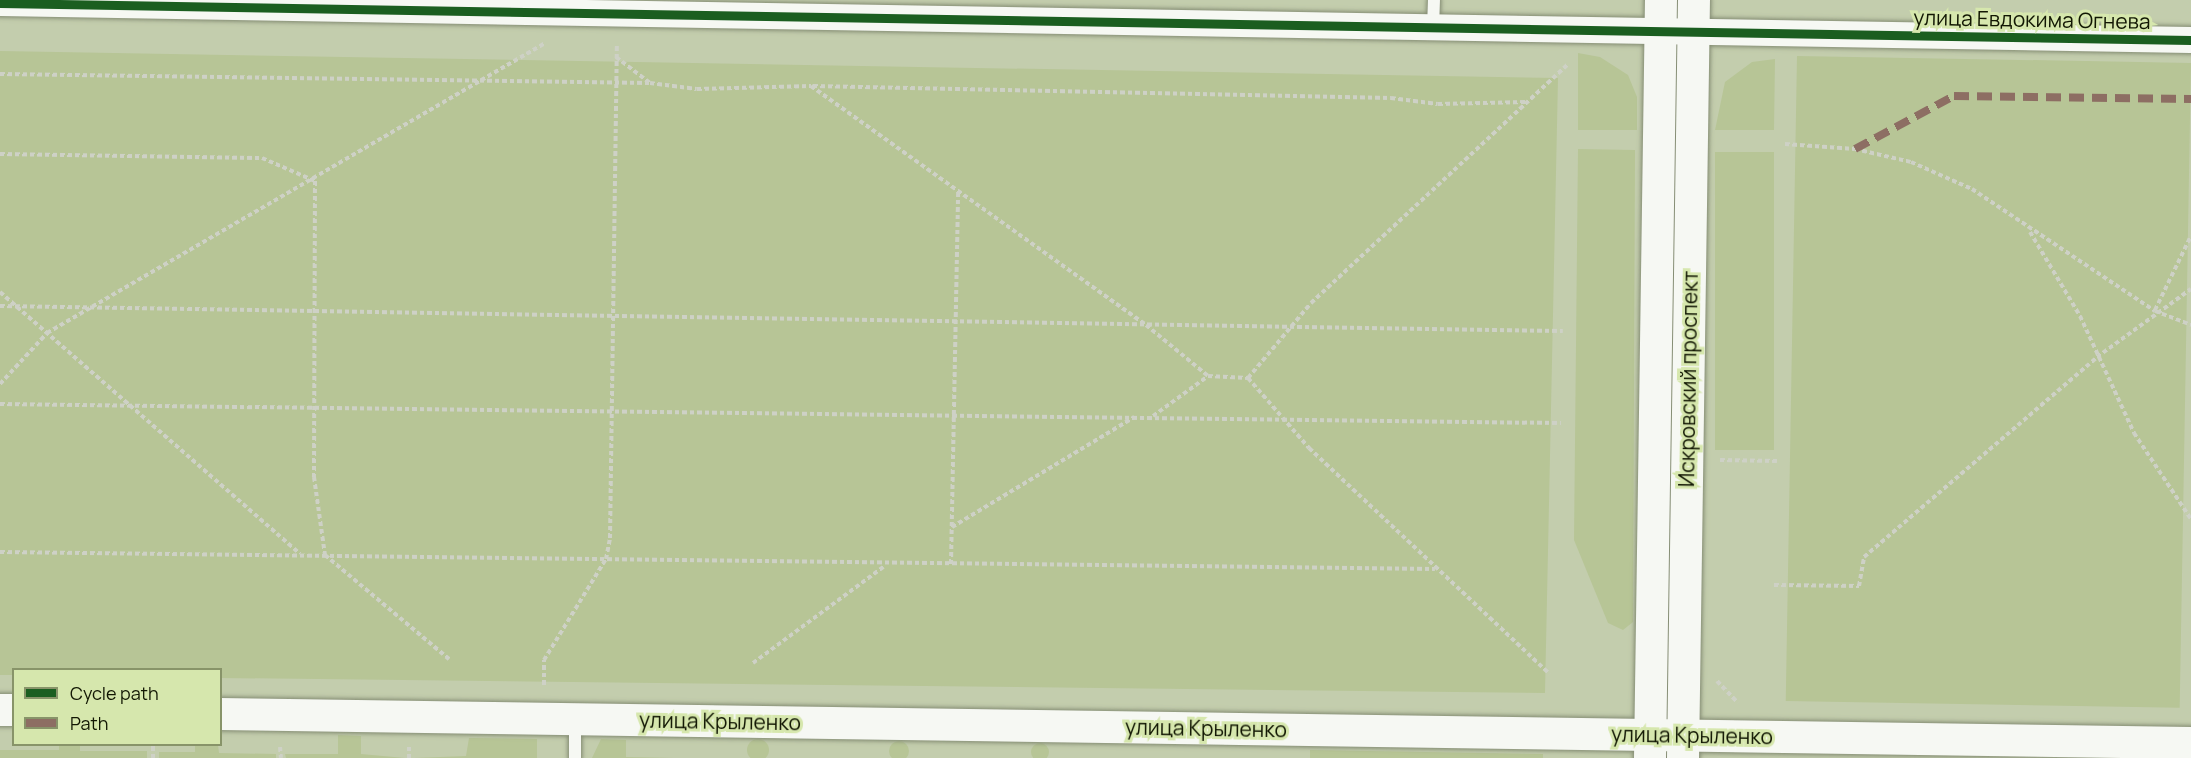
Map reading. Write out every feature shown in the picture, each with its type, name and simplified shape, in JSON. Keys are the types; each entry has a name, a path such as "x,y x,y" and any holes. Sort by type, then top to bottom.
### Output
{"street":[{"name":"Искровский проспект","path":"1651,746 1661,0"},
{"name":"Искровский проспект","path":"1683,747 1694,0"},
{"name":"улица Евдокима Огнева","path":"0,3 617,6 1660,33 2191,40"},
{"name":"улица Крыленко","path":"222,714 575,719 1683,747 2191,742"}],"lane":[{"path":"1433,28 1434,0"},
{"path":"575,719 575,758"}],"path":[{"path":"0,384 47,333 315,181 545,43"},
{"path":"544,685 544,660 606,559 614,317 617,44"},
{"path":"616,57 650,83"},
{"path":"1248,378 1290,327 1567,65"},
{"path":"0,74 478,84 650,83 697,89 811,86 1391,98 1438,105 1528,102"},
{"path":"811,86 1146,325 1208,376 1248,378 1282,417 1435,569 1550,674"},
{"path":"1785,144 1856,149 1911,162 1972,189 2030,231 2155,311 2191,325"},
{"path":"0,154 262,158 315,181"},
{"path":"315,181 314,477 325,555 449,659"},
{"path":"951,564 958,189"},
{"path":"2030,231 2080,316 2097,357 2168,491 2191,519"},
{"path":"2155,311 2191,236"},
{"path":"1774,585 1859,586 1864,557 2097,357 2155,311 2191,289"},
{"path":"0,292 13,306 47,333 301,555"},
{"path":"0,306 1563,330"},
{"path":"1153,416 1208,376"},
{"path":"0,404 612,408 1562,423"},
{"path":"952,527 1135,416"},
{"path":"1717,472 1718,460 1777,461"},
{"path":"0,552 606,559 884,566 951,564 1435,569"},
{"path":"753,663 884,566"},
{"path":"1713,672 1721,690 1745,704"}],"green space":[{"path":"0,51 1558,78 1545,693 222,678 222,668 12,668 12,675 0,675"},
{"path":"1578,53 1600,57 1628,75 1637,97 1637,130 1578,130"},
{"path":"1797,56 2191,63 2180,708 1786,701"},
{"path":"1775,59 1774,130 1715,130 1725,82 1752,62"},
{"path":"1578,149 1635,150 1633,622 1623,630 1608,623 1574,540"},
{"path":"1715,152 1774,152 1774,450 1715,450"},
{"path":"338,735 361,736 361,754 405,758 286,758 285,754 338,754"},
{"path":"469,738 537,739 537,758 414,758 466,756"},
{"path":"601,739 626,740 626,757 675,758 592,758"},
{"path":"758,739 766,742 768,746 766,758 750,758 747,750 750,742"},
{"path":"895,742 903,742 908,747 908,755 904,759 894,759 890,755 890,747"},
{"path":"1036,743 1044,743 1049,748 1047,759 1033,759 1031,756 1031,748"},
{"path":"59,746 80,746 80,751 147,751 147,758 0,758 0,750 59,750"},
{"path":"195,746 218,746 219,753 276,754 276,758 159,758 159,752 195,752"},
{"path":"1310,750 1543,754 1543,758 1310,758"}],"marked path":[{"path":"1855,149 1954,96 2191,99"}],"cycle path":[{"path":"0,3 2191,40"}]}
